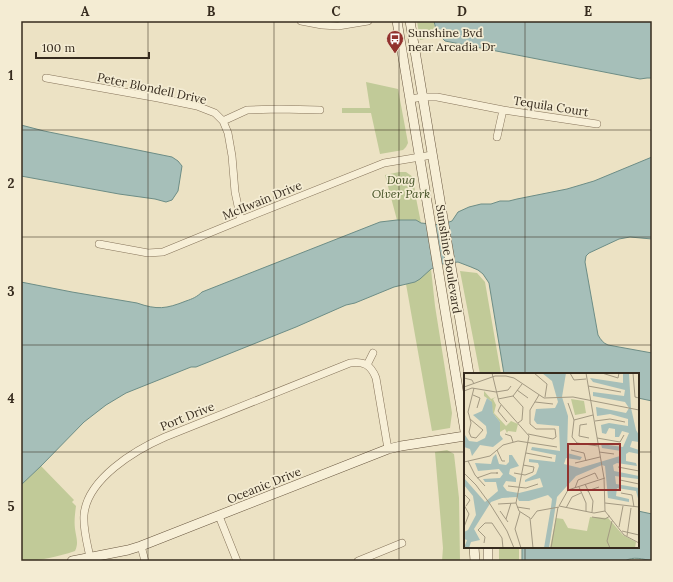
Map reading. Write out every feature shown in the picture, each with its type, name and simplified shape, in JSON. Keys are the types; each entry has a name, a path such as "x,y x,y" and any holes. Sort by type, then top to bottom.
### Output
{"main road":[{"name":"Sunshine Boulevard","path":"397,21 464,425"},
{"name":"Sunshine Boulevard","path":"410,21 469,373"},
{"name":"Oceanic Drive","path":"72,561 141,546 388,449 464,436"},
{"path":"474,548 475,561"},
{"path":"488,548 488,561"}],"street":[{"path":"301,21 338,26 368,21"},
{"name":"Peter Blondell Drive","path":"46,78 197,106 215,113 223,121"},
{"name":"Tequila Court","path":"410,99 437,97 502,110 597,124"},
{"path":"241,220 235,192 232,156 228,133 223,121 247,110 320,110"},
{"name":"Tequila Court","path":"497,137 502,110"},
{"name":"McIIwain Drive","path":"99,244 148,253 163,252 384,163 432,155"},
{"path":"373,354 367,366 374,373 376,378 388,449"},
{"name":"Port Drive","path":"90,558 84,529 88,500 101,481 128,457 165,437 350,364 358,362 367,366"},
{"path":"219,516 237,561"},
{"path":"358,561 402,543"},
{"path":"141,546 145,561"}],"green space":[{"path":"417,21 434,21 438,34 433,37 420,40"},
{"path":"366,82 398,89 408,143 403,150 380,154 371,113 342,113 342,108 370,108"},
{"name":"Doug Olver Park","path":"406,172 413,177 421,223 416,220 397,220 385,175"},
{"path":"431,269 435,306 452,413 450,428 432,431 406,284 415,282"},
{"path":"460,271 477,273 485,282 501,373 480,373"},
{"path":"447,450 454,454 459,498 460,561 442,561 443,548 435,452"},
{"path":"41,466 74,500 72,502 76,506 75,529 77,545 75,551 62,555 21,561 21,485"},
{"path":"499,548 519,548 519,561 499,561"}],"water":[{"path":"434,21 652,21 652,78 640,79 445,41 438,32"},
{"path":"21,125 172,157 182,166 178,191 172,200 166,202 21,176"},
{"path":"652,157 652,239 630,237 619,239 589,253 586,256 585,262 598,335 601,340 608,345 652,353 652,401 639,398 639,373 504,373 489,283 483,274 471,267 458,262 442,264 431,269 415,282 394,287 355,303 346,305 296,327 196,367 191,367 126,393 106,405 84,422 21,485 21,282 162,308 179,304 196,297 202,292 380,222 416,220 421,223 440,225 452,221 458,212 469,207 481,204 491,204 500,201 509,201 567,189 594,181"},
{"path":"639,511 652,514 652,561 635,558 625,561 522,561 522,548 639,548"}],"place":[{"name":"Sunshine Bvd near Arcadia Dr","path":"395,54"}]}
